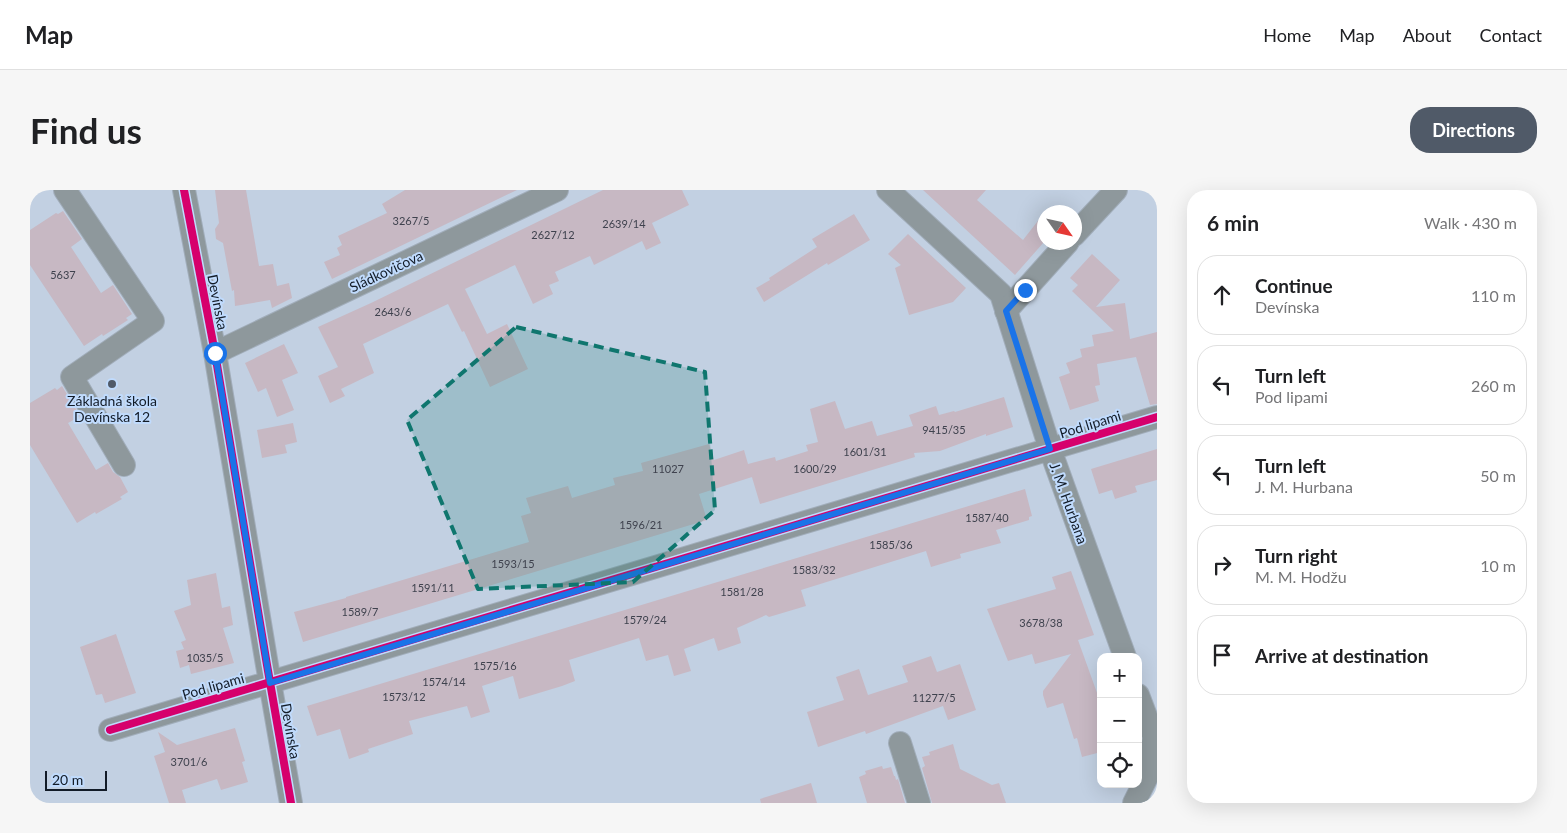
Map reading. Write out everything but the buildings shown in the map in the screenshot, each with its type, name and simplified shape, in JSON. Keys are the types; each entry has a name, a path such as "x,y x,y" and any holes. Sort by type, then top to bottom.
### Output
{"street":[{"path":"65,190 153,321 72,377 124,465"},
{"name":"Devínska","path":"184,190 215,353 291,803"},
{"name":"Sládkovičova","path":"215,353 557,190"},
{"name":"J. M. Hurbana","path":"888,190 1001,294 1050,449 1124,653"},
{"path":"1082,227 1116,190"},
{"path":"1006,311 1061,250"},
{"name":"Pod lipami","path":"110,730 1157,417"},
{"path":"1134,803 1147,777 1154,737 1139,698"},
{"path":"900,743 919,803"}],"highlighted area":[{"path":"516,327 705,372 715,510 633,582 478,589 407,420"}],"cycle path":[{"path":"184,190 215,353 291,803"},
{"path":"110,730 1157,417"}],"place":[{"name":"Základná škola Devínska 12","path":"112,384"}],"route":[{"path":"215,353 270,683 1050,449 1006,311 1025,290"}]}
